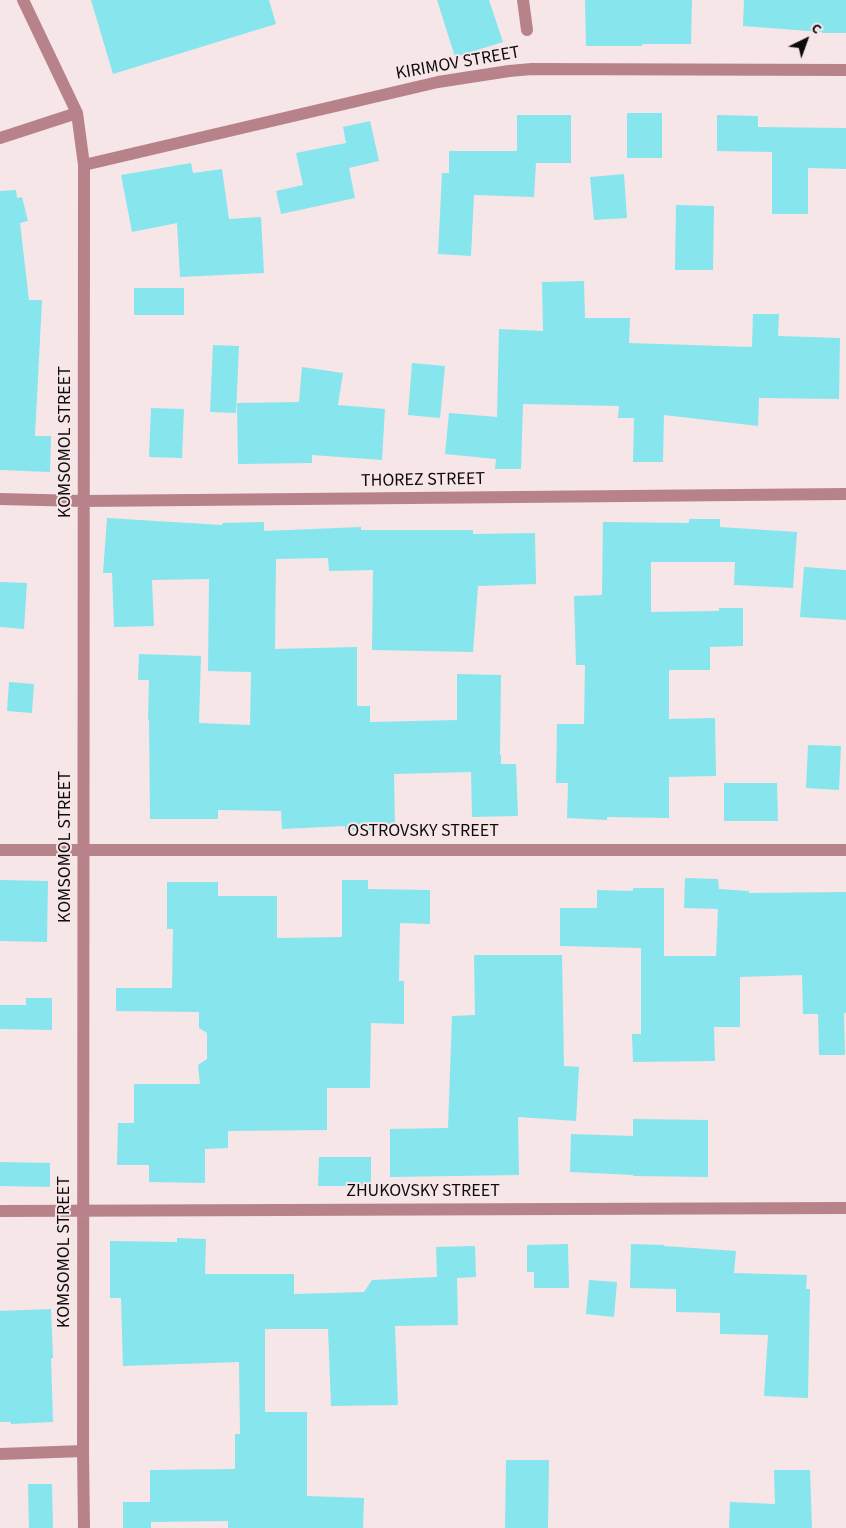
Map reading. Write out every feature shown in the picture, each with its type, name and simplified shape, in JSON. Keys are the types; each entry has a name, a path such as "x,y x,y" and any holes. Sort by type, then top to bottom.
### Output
{"street":[{"name":"KOMSOMOL STREET","path":"23,0 77,112 84,166 84,1528"},
{"path":"523,0 527,30"},
{"name":"KIRIMOV STREET","path":"84,166 438,82 532,69 846,70"},
{"path":"0,138 77,112"},
{"name":"THOREZ STREET","path":"0,499 84,501 846,494"},
{"name":"OSTROVSKY STREET","path":"0,850 846,850"},
{"name":"ZHUKOVSKY STREET","path":"0,1211 846,1208"},
{"path":"0,1454 83,1451"}],"building":[{"path":"91,0 269,0 276,24 113,74"},
{"path":"437,0 489,0 503,42 455,57"},
{"path":"585,0 692,0 691,44 586,46"},
{"path":"744,0 846,0 846,33 822,33 743,26"},
{"path":"627,113 662,113 662,158 627,158"},
{"path":"517,115 571,115 571,163 536,163 534,197 474,195 471,256 438,254 442,173 449,173 449,151 517,151"},
{"path":"717,115 758,116 758,127 846,128 846,169 808,168 808,214 772,214 772,152 717,151"},
{"path":"370,121 379,161 349,168 355,198 281,214 276,191 303,185 296,153 346,143 343,127"},
{"path":"191,163 193,173 222,169 229,219 261,217 264,273 180,277 177,223 132,232 121,175"},
{"path":"624,174 627,218 594,220 590,177"},
{"path":"16,190 17,198 22,197 28,221 20,223 29,300 42,300 35,436 51,436 50,472 0,470 0,191"},
{"path":"676,205 714,206 713,270 675,270"},
{"path":"584,281 585,318 630,318 629,343 752,347 753,314 779,314 778,336 840,338 839,399 759,398 758,426 664,415 663,462 633,462 634,418 618,418 619,406 523,404 521,469 495,469 496,459 445,454 449,413 497,417 499,329 543,331 542,282"},
{"path":"134,288 184,288 184,315 134,315"},
{"path":"213,345 239,346 236,413 210,412"},
{"path":"412,363 445,366 440,418 408,415"},
{"path":"302,367 343,373 338,405 385,409 382,460 312,455 312,463 238,464 237,403 299,402"},
{"path":"151,408 184,409 182,458 149,457"},
{"path":"107,518 222,525 222,523 264,522 264,531 361,527 361,530 473,530 473,534 535,533 536,584 478,586 473,652 372,650 373,570 329,571 328,558 276,559 275,649 357,647 357,706 370,706 370,722 457,720 457,674 501,675 501,764 516,764 518,816 472,817 471,772 394,774 395,827 371,828 371,830 345,830 345,826 282,829 281,811 218,810 218,819 150,819 149,680 138,680 139,654 201,656 199,723 250,725 251,672 208,671 209,579 152,580 154,626 114,627 112,573 103,573"},
{"path":"689,519 720,519 720,527 797,532 793,588 734,585 735,562 651,562 651,612 719,611 719,608 743,608 743,646 710,647 710,670 669,670 669,719 715,718 716,776 669,777 669,818 607,817 607,820 567,818 568,783 556,783 557,724 584,724 585,665 576,665 574,596 602,595 603,522 689,523"},
{"path":"804,567 846,570 846,620 800,617"},
{"path":"0,582 27,583 24,629 0,627"},
{"path":"9,682 34,684 32,713 7,711"},
{"path":"808,745 841,746 839,790 806,788"},
{"path":"724,783 777,783 778,821 724,821"},
{"path":"685,878 718,879 719,889 749,891 749,893 846,892 845,1055 819,1055 818,1014 803,1014 802,975 740,977 740,1027 714,1027 715,1061 633,1062 632,1034 641,1034 641,948 560,946 560,908 597,908 597,890 633,891 633,888 664,888 664,956 716,956 718,909 684,908"},
{"path":"0,880 48,881 47,942 0,941"},
{"path":"342,880 368,880 368,889 430,890 430,924 400,923 399,981 404,981 404,1024 371,1023 370,1088 327,1088 327,1130 228,1131 228,1148 205,1149 205,1183 149,1182 149,1165 117,1165 118,1123 134,1123 134,1084 200,1084 198,1065 207,1059 207,1033 199,1028 199,1012 116,1011 116,988 172,988 173,929 167,929 167,882 218,882 218,896 277,896 277,938 342,937"},
{"path":"474,955 562,955 564,1066 579,1067 576,1121 518,1117 519,1175 390,1177 390,1129 448,1128 452,1016 475,1015"},
{"path":"26,998 52,998 52,1030 0,1029 0,1005 26,1005"},
{"path":"633,1119 708,1120 708,1177 633,1176 570,1172 571,1134 633,1136"},
{"path":"319,1157 371,1157 371,1186 318,1186"},
{"path":"0,1162 50,1163 50,1187 0,1186"},
{"path":"177,1238 206,1239 205,1274 294,1274 294,1294 364,1292 372,1280 437,1277 436,1247 475,1246 476,1277 457,1278 458,1325 395,1326 398,1405 331,1406 328,1329 265,1329 265,1412 307,1412 307,1496 364,1498 363,1528 228,1528 228,1521 151,1522 151,1528 123,1528 123,1502 150,1502 150,1470 235,1469 235,1434 240,1434 239,1362 123,1366 121,1298 110,1298 110,1241 177,1242"},
{"path":"568,1244 569,1288 534,1288 534,1272 527,1272 527,1245"},
{"path":"631,1244 736,1251 734,1273 807,1275 806,1289 810,1289 808,1398 764,1396 768,1335 720,1334 720,1313 676,1312 676,1289 630,1288"},
{"path":"589,1280 617,1282 614,1317 586,1314"},
{"path":"51,1309 53,1422 11,1424 11,1422 0,1422 0,1311"},
{"path":"506,1460 549,1460 548,1528 505,1528"},
{"path":"774,1470 810,1470 812,1528 729,1528 730,1502 775,1504"},
{"path":"28,1484 52,1484 53,1528 29,1528"}]}
